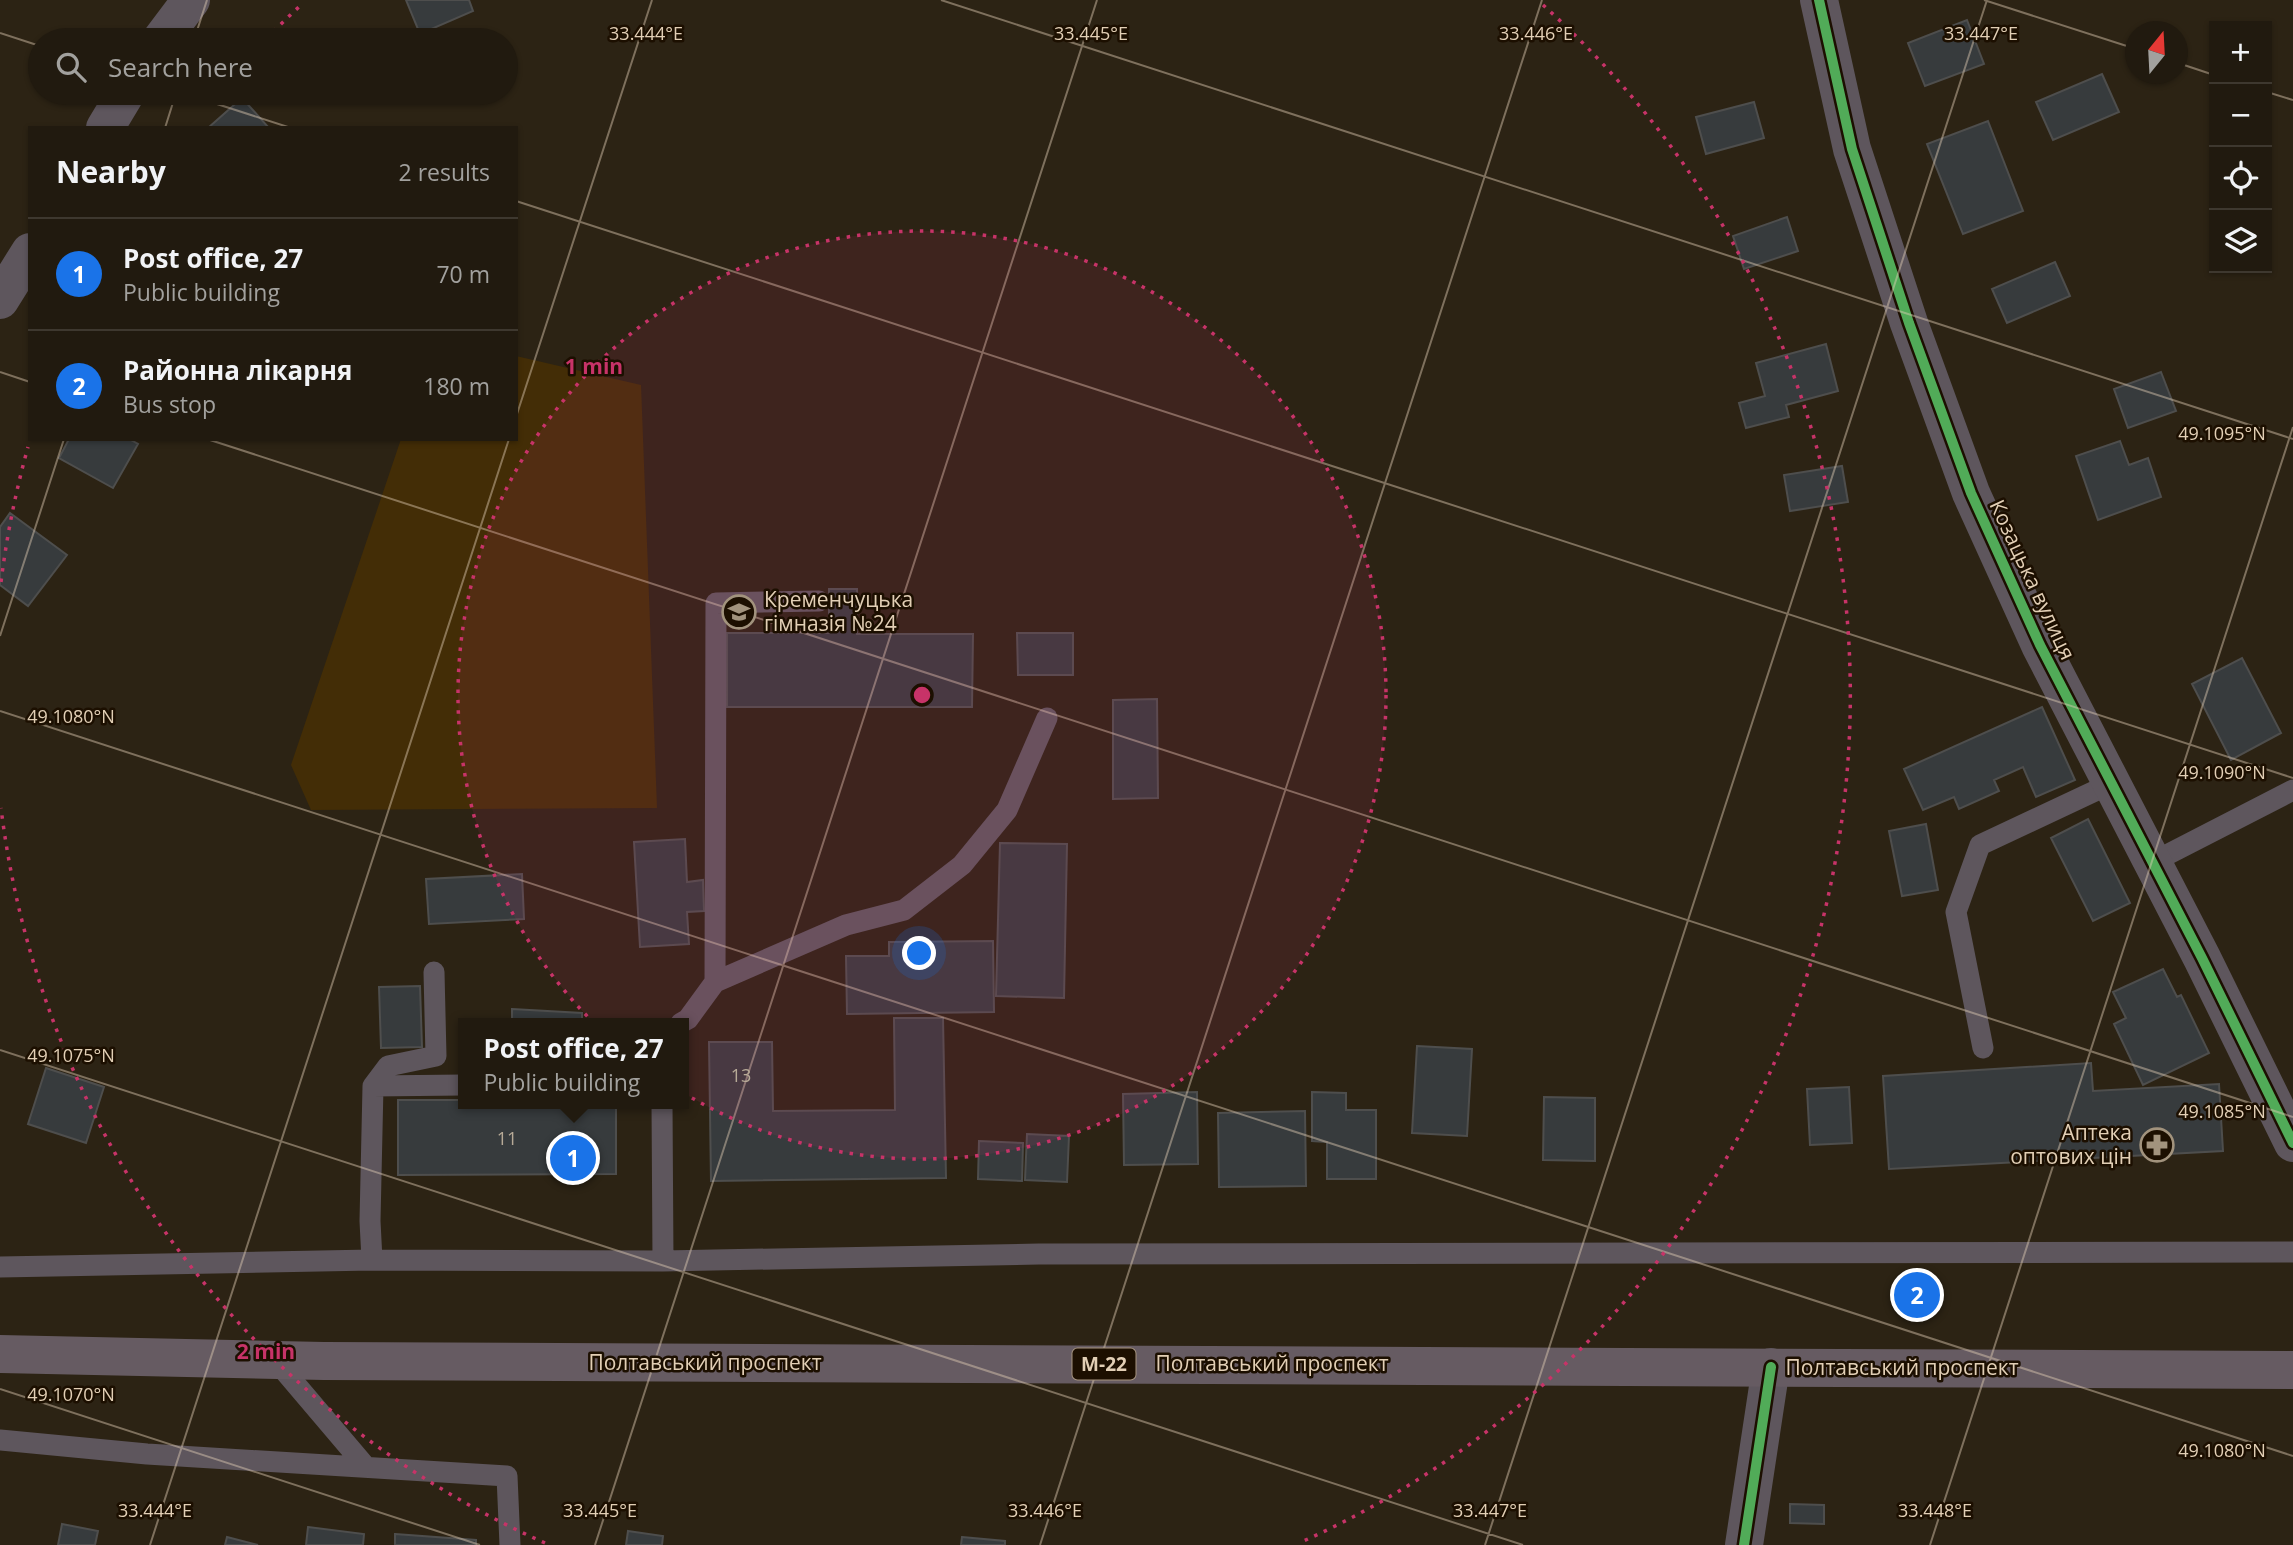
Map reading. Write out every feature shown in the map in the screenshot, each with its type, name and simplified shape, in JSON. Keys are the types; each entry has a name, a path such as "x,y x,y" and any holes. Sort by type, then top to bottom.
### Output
{"highway":[{"name":"Полтавський проспект","path":"0,1354 276,1361 2293,1370"}],"street":[{"path":"170,28 191,0"},
{"name":"Козацька вулиця","path":"1819,0 1852,149 1909,323 1971,493 2040,645 2208,970 2293,1143"},
{"path":"106,126 119,105"},
{"path":"0,300 28,255"},
{"path":"1744,1545 1771,1367"}],"lane":[{"path":"715,982 716,603 820,601"},
{"path":"689,1018 715,982 846,925 904,910 962,865 1007,810 1047,719"},
{"path":"1983,1048 1956,912 1980,845 2112,783"},
{"path":"2153,862 2293,790"},
{"path":"372,1260 370,1221 373,1086 388,1066 436,1056 434,972"},
{"path":"373,1086 458,1085"},
{"path":"662,1109 663,1261"},
{"path":"0,1267 372,1260 663,1261 1053,1254 2293,1252"},
{"path":"276,1361 366,1467"},
{"path":"0,1440 147,1454 507,1476 510,1545"}],"shaded area":[{"path":"518,356 641,385 657,808 311,810 291,765 400,441 518,441"}],"building":[{"path":"406,0 469,0 473,11 434,28 418,28"},
{"path":"1967,20 1984,64 1925,86 1908,43"},
{"path":"2102,74 2119,112 2053,140 2036,102"},
{"path":"1754,102 1764,138 1706,154 1696,117"},
{"path":"234,105 248,105 267,126 210,126"},
{"path":"1988,121 2023,211 1963,234 1927,144"},
{"path":"1787,217 1798,251 1744,269 1733,236"},
{"path":"2055,262 2070,296 2007,323 1992,289"},
{"path":"1826,344 1838,391 1786,405 1789,417 1746,428 1739,403 1765,396 1756,363"},
{"path":"2161,372 2176,411 2128,428 2114,389"},
{"path":"68,441 133,441 138,444 113,488 59,458"},
{"path":"2120,441 2129,465 2148,458 2161,497 2098,520 2076,456"},
{"path":"1842,466 1848,502 1790,511 1784,475"},
{"path":"10,513 67,555 28,606 0,585 0,527"},
{"path":"829,589 857,589 857,634 973,634 972,707 727,707 727,633 829,633"},
{"path":"1017,633 1073,633 1073,675 1018,675"},
{"path":"2242,658 2281,733 2231,760 2192,684"},
{"path":"1157,699 1158,798 1113,799 1113,700"},
{"path":"2042,707 2075,780 2036,797 2023,767 1994,780 1999,791 1959,809 1954,797 1923,810 1904,769"},
{"path":"2088,819 2130,903 2093,921 2051,838"},
{"path":"1926,824 1938,890 1902,896 1889,831"},
{"path":"685,839 687,882 703,880 704,911 687,912 689,944 640,947 634,842"},
{"path":"1000,843 1067,844 1064,998 996,996"},
{"path":"522,874 524,919 429,924 426,879"},
{"path":"993,941 994,1012 847,1014 846,956 889,956 889,942"},
{"path":"2163,969 2177,997 2181,995 2209,1053 2143,1085 2114,1024 2126,1018 2113,992"},
{"path":"420,986 422,1047 381,1048 379,987"},
{"path":"512,1009 582,1013 582,1018 512,1018"},
{"path":"894,1018 943,1018 946,1178 711,1181 709,1042 772,1042 773,1111 895,1110"},
{"path":"1417,1046 1472,1049 1467,1136 1412,1133"},
{"path":"2091,1063 2093,1091 2219,1084 2223,1151 1889,1169 1883,1076"},
{"path":"46,1068 104,1087 86,1143 28,1124"},
{"path":"1849,1087 1852,1143 1810,1145 1807,1089"},
{"path":"1197,1092 1198,1164 1124,1165 1123,1094"},
{"path":"1312,1092 1346,1093 1346,1110 1376,1110 1376,1179 1327,1179 1327,1142 1312,1141"},
{"path":"1544,1097 1595,1098 1595,1161 1543,1160"},
{"path":"398,1100 458,1100 458,1109 616,1109 616,1174 398,1175"},
{"path":"1305,1111 1306,1186 1219,1187 1218,1113"},
{"path":"1027,1134 1069,1136 1067,1182 1025,1180"},
{"path":"979,1141 1023,1143 1022,1181 978,1179"},
{"path":"1790,1504 1824,1505 1824,1524 1790,1523"},
{"path":"62,1524 98,1531 95,1545 58,1545"},
{"path":"308,1527 364,1534 363,1545 306,1545"},
{"path":"628,1531 663,1536 662,1545 626,1545"},
{"path":"395,1534 476,1540 476,1545 395,1545"},
{"path":"227,1537 258,1545 225,1545"},
{"path":"962,1537 1005,1541 1005,1545 961,1545"}],"cycle path":[{"path":"1819,0 1852,149 1909,323 1971,493 2040,645 2202,958 2293,1143"},
{"path":"1744,1545 1771,1367"}],"place":[{"name":"Кременчуцька гімназія №24","path":"739,612"},
{"name":"Аптека оптових цін","path":"2157,1145"},
{"name":"Post office, 27","path":"573,1158"},
{"name":"Районна лікарня","path":"1917,1295"}]}
